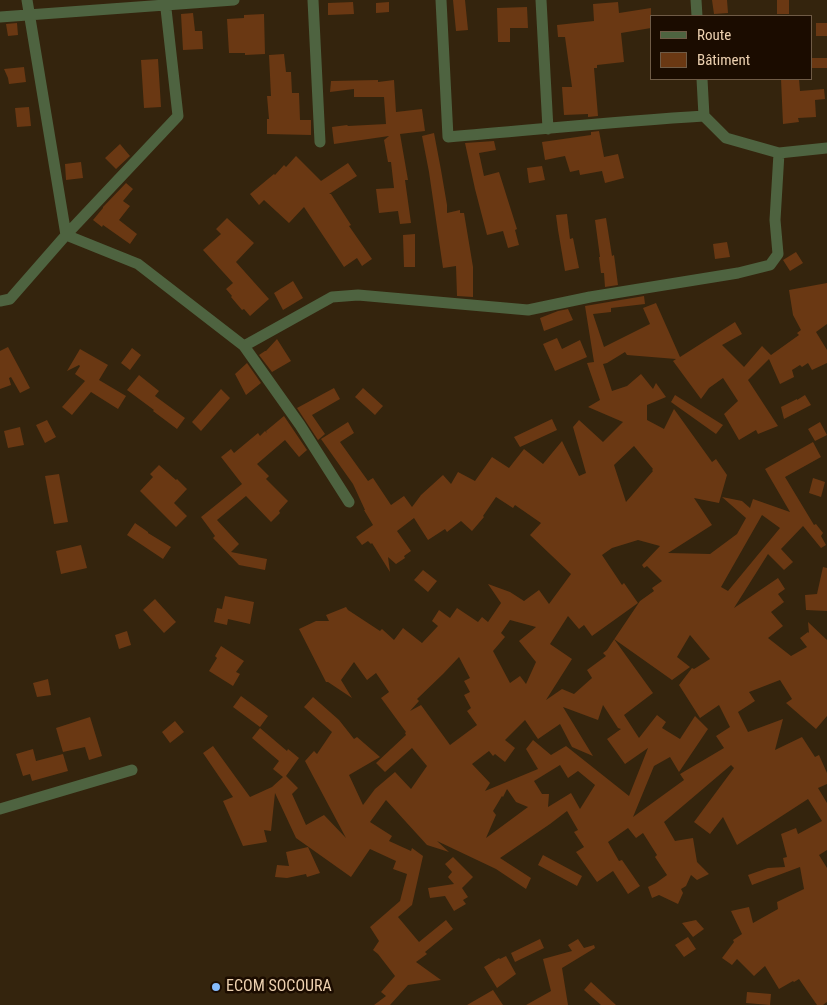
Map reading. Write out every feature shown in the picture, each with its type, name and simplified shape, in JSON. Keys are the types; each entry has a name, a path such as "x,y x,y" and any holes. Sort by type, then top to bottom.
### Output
{"street":[{"path":"27,0 66,235"},
{"path":"0,17 165,2 234,0"},
{"path":"313,0 320,142"},
{"path":"441,0 448,137 704,116"},
{"path":"541,0 548,129"},
{"path":"696,0 697,15"},
{"path":"0,301 10,299 66,235 178,116 165,2"},
{"path":"702,80 704,116 726,138 779,153 827,148"},
{"path":"244,346 332,297 358,295 528,310 590,297 738,273 770,265 778,254 775,220 779,153"},
{"path":"66,235 138,264 244,346 300,426 349,502"},
{"path":"0,809 132,770"}],"building":[{"path":"453,0 465,0 468,30 456,31"},
{"path":"712,0 727,0 728,13 714,14"},
{"path":"777,0 789,0 789,14 777,14"},
{"path":"353,2 354,14 328,15 328,3"},
{"path":"389,2 389,12 376,13 376,3"},
{"path":"618,2 619,13 651,8 650,28 621,33 624,62 597,65 597,68 594,68 598,116 588,117 588,114 564,115 562,87 572,87 565,37 558,37 557,25 594,21 593,4"},
{"path":"527,7 528,28 510,28 510,42 498,42 497,8"},
{"path":"193,13 195,31 202,31 203,49 183,50 181,14"},
{"path":"264,14 265,54 245,55 245,53 229,53 227,19 244,18 244,15"},
{"path":"17,23 18,35 8,36 6,24"},
{"path":"816,23 827,23 827,36 816,36"},
{"path":"284,54 286,72 291,72 292,93 299,93 300,120 311,120 311,135 267,134 267,119 269,119 267,96 271,96 269,55"},
{"path":"812,58 827,58 827,68 812,68"},
{"path":"158,59 161,107 144,108 141,60"},
{"path":"24,67 26,82 9,84 4,69"},
{"path":"378,80 378,82 394,80 396,112 422,109 425,131 400,134 408,180 405,180 411,223 400,224 398,211 379,213 376,189 394,188 391,162 388,162 384,140 389,136 334,144 332,127 386,124 384,97 354,97 354,89 330,92 331,81"},
{"path":"781,80 799,80 800,91 824,89 825,99 815,100 816,117 798,118 799,122 783,124"},
{"path":"29,107 31,126 17,127 15,108"},
{"path":"599,131 604,157 618,154 624,178 605,183 602,171 580,175 579,170 570,172 565,156 545,160 542,142 591,135 591,132"},
{"path":"434,133 447,213 460,210 460,213 464,213 473,267 473,297 457,296 456,266 443,268 422,136"},
{"path":"494,141 496,150 479,153 484,176 499,172 517,229 515,230 519,245 508,248 503,231 487,235 465,143"},
{"path":"120,144 130,156 116,169 105,158"},
{"path":"296,156 321,181 348,163 357,176 329,194 331,194 351,225 349,226 372,259 362,266 357,258 344,267 304,207 289,223 264,200 259,205 250,194 275,175 284,165 286,167"},
{"path":"81,162 83,178 66,180 65,164"},
{"path":"542,166 545,180 529,183 527,168"},
{"path":"126,183 133,189 123,201 130,206 119,220 137,234 130,244 93,220"},
{"path":"567,214 570,239 573,238 579,268 565,271 556,215"},
{"path":"227,218 254,243 236,262 269,299 250,316 244,309 242,310 226,289 233,283 203,250 221,234 216,229"},
{"path":"606,218 618,285 605,287 604,273 601,273 595,220"},
{"path":"415,234 415,267 404,267 403,235"},
{"path":"727,242 730,257 715,259 713,244"},
{"path":"796,252 803,263 790,271 783,260"},
{"path":"293,281 303,298 283,310 274,293"},
{"path":"827,283 827,324 816,332 827,350 827,363 812,370 808,363 802,367 800,365 792,370 794,377 780,384 769,359 748,380 778,426 758,434 756,430 739,440 724,414 738,401 723,378 709,388 701,399 673,361 676,359 627,355 625,352 603,364 612,391 627,386 641,374 653,389 656,383 666,397 647,405 647,420 664,429 674,409 712,462 716,459 727,475 719,503 694,498 712,525 668,553 710,554 737,534 746,518 722,497 742,501 750,508 753,499 790,512 765,469 813,442 821,457 785,477 814,525 816,524 823,533 821,536 826,545 821,548 803,526 781,549 793,562 784,570 768,554 734,608 778,578 785,589 778,594 784,602 771,612 783,626 768,638 791,656 807,647 800,638 809,633 808,622 827,640 827,716 816,729 786,703 792,699 780,680 749,692 755,701 738,712 748,732 783,719 775,750 802,737 815,757 819,755 827,773 827,784 818,788 827,803 827,850 819,855 827,868 827,1002 823,1005 817,1005 799,979 779,989 765,966 754,976 737,959 732,965 722,958 734,942 733,940 742,934 731,911 749,907 753,923 778,909 777,902 804,889 800,867 752,885 748,875 768,868 785,867 783,858 787,857 781,834 796,828 798,834 822,821 808,799 737,845 723,817 710,834 694,822 734,768 731,765 664,822 675,841 693,838 697,862 709,874 697,880 691,875 686,886 681,889 683,893 678,904 659,895 652,898 648,887 667,875 643,833 636,838 628,828 608,842 619,861 622,860 640,886 628,894 613,871 597,882 576,852 584,847 574,832 578,830 567,811 500,858 531,878 526,889 496,869 437,841 449,852 427,845 386,800 370,822 392,836 389,841 411,851 412,848 423,856 412,905 398,917 419,942 446,920 453,929 416,962 441,980 408,985 390,1005 374,1005 386,996 381,992 395,976 373,950 379,941 370,927 400,901 407,874 393,869 396,861 370,849 351,877 296,838 275,793 271,831 264,830 267,842 243,846 223,801 233,797 203,753 213,746 250,797 272,787 283,777 273,769 279,761 252,738 260,728 287,751 288,749 299,758 286,776 298,788 292,794 306,825 324,815 346,838 305,761 314,751 317,754 332,732 304,707 313,697 339,720 354,739 357,737 380,757 349,775 363,805 375,789 395,772 411,789 427,766 412,748 385,772 376,763 406,735 406,732 381,698 389,692 376,673 367,680 354,662 341,680 352,698 326,682 299,629 316,621 329,621 326,615 346,607 380,631 382,629 394,640 403,628 422,643 438,626 432,621 439,610 450,618 457,608 478,622 482,617 488,622 501,603 488,584 510,592 524,601 539,590 549,604 571,574 530,535 541,523 515,505 513,508 496,497 484,517 472,531 461,521 447,532 445,529 428,540 414,518 397,531 411,551 396,564 388,557 390,572 372,543 368,541 362,545 356,537 373,525 364,510 353,484 321,439 348,422 354,433 340,442 368,481 373,478 391,505 404,496 412,507 421,495 443,475 451,484 458,472 475,481 492,457 509,468 524,449 543,464 562,441 579,476 586,473 573,427 579,420 603,442 623,422 588,407 600,400 587,363 594,362 585,306 644,296 645,304 611,308 611,312 593,314 604,347 650,324 643,308 656,303 680,357 735,322 742,334 722,345 744,367 762,346 771,355 799,335 797,333 801,330 793,315 789,290","holes":["634,446 653,471 626,502 614,465","762,515 780,528 728,591 721,587","638,540 660,546 642,565 644,568 647,566 662,581 652,588 654,591 640,601 607,650 603,653 606,656 587,670 592,678 574,694 562,689 546,700 572,659 550,644 568,616 579,629 584,625 592,636 638,603 624,583 622,585 602,555 612,548","510,620 536,627 519,641 536,662 526,684 520,676 510,683 493,651 505,637 501,633","690,635 710,659 694,669 692,668 679,685 700,718 719,705 730,727 716,736 724,748 680,774 684,780 633,817 654,766 670,757 679,772 708,729 695,716 680,739 662,728 666,722 657,715 639,738 624,715 653,693 614,639 672,680 690,667 677,657","459,657 470,678 464,681 470,692 464,695 471,708 467,711 477,725 450,745 421,705 410,711 419,701 417,699","603,705 618,728 621,729 607,739 625,764 648,748 629,796 566,746 551,755 533,740 526,749 538,769 485,791 490,783 472,764 489,751 493,756 495,754 505,762 515,748 505,740 525,720 538,739 560,724 572,747 593,756 563,707 598,720","560,765 568,778 578,771 595,785 580,809 571,793 548,807 549,794 542,794 534,781","507,789 516,802 528,807 486,838 496,815 493,811"]},
{"path":"568,309 573,320 544,331 540,318"},
{"path":"557,338 562,349 580,340 587,357 555,371 543,344"},
{"path":"277,339 291,361 272,372 259,355 266,351"},
{"path":"8,347 30,388 20,393 11,377 9,378 11,385 0,389 0,351"},
{"path":"132,348 141,355 130,370 121,363"},
{"path":"80,349 108,365 99,380 126,396 118,409 91,392 72,415 62,407 85,381 75,374 79,365 67,371"},
{"path":"247,363 261,383 246,395 235,374"},
{"path":"139,375 159,391 155,396 185,418 177,429 127,390"},
{"path":"334,388 340,399 312,415 325,434 318,440 297,408"},
{"path":"363,388 383,406 375,415 355,397"},
{"path":"221,389 230,398 201,431 192,422"},
{"path":"675,395 723,425 716,434 671,402"},
{"path":"805,395 811,405 784,419 781,407"},
{"path":"284,416 307,450 299,457 285,440 257,464 269,476 266,479 288,501 271,522 246,496 217,520 239,544 231,552 267,559 265,570 239,565 213,538 215,536 201,517 242,484 221,457 231,449 234,453 258,433 260,436 265,431 267,433 266,431"},
{"path":"552,419 557,430 520,447 514,437"},
{"path":"47,420 56,437 45,443 36,425"},
{"path":"820,422 827,435 815,441 808,429"},
{"path":"20,427 24,445 8,448 4,431"},
{"path":"159,465 187,489 174,503 187,516 176,527 140,491 153,477 150,474"},
{"path":"59,474 68,522 54,524 45,476"},
{"path":"813,478 825,482 821,497 809,493"},
{"path":"135,523 171,547 163,559 127,535"},
{"path":"81,545 87,568 61,574 56,551"},
{"path":"823,567 827,568 827,611 806,610 805,595 817,594"},
{"path":"423,570 437,581 428,592 414,580"},
{"path":"225,596 254,602 250,624 228,619 227,625 214,622 217,608 222,609"},
{"path":"155,599 176,622 164,633 143,610"},
{"path":"127,631 131,645 119,649 115,635"},
{"path":"221,646 244,661 236,672 240,674 233,686 209,671 217,658 215,656"},
{"path":"48,679 51,695 37,697 33,683"},
{"path":"241,696 268,716 260,727 233,707"},
{"path":"90,717 102,756 89,760 85,747 63,752 56,728"},
{"path":"175,721 184,732 170,743 162,732"},
{"path":"33,749 36,761 63,754 68,771 32,781 30,774 23,776 16,754"},
{"path":"308,847 320,873 307,877 306,874 287,878 275,877 277,865 289,866 286,852"},
{"path":"543,855 582,876 577,886 538,865"},
{"path":"453,857 473,877 462,888 468,897 463,900 466,904 454,911 445,896 430,898 428,888 454,884 448,877 452,872 445,864"},
{"path":"696,920 704,929 693,937 682,923"},
{"path":"688,937 696,949 684,957 675,945"},
{"path":"540,939 544,948 515,962 511,953"},
{"path":"578,939 584,948 594,945 595,948 562,968 568,1005 526,1005 551,991 543,959 572,951 568,945"},
{"path":"506,956 516,974 497,988 484,967"},
{"path":"591,982 616,1005 601,1005 584,990"},
{"path":"493,990 503,1005 467,1005"},
{"path":"747,992 771,994 770,1005 746,1003"}],"place":[{"name":"ECOM SOCOURA","path":"216,987"}]}
